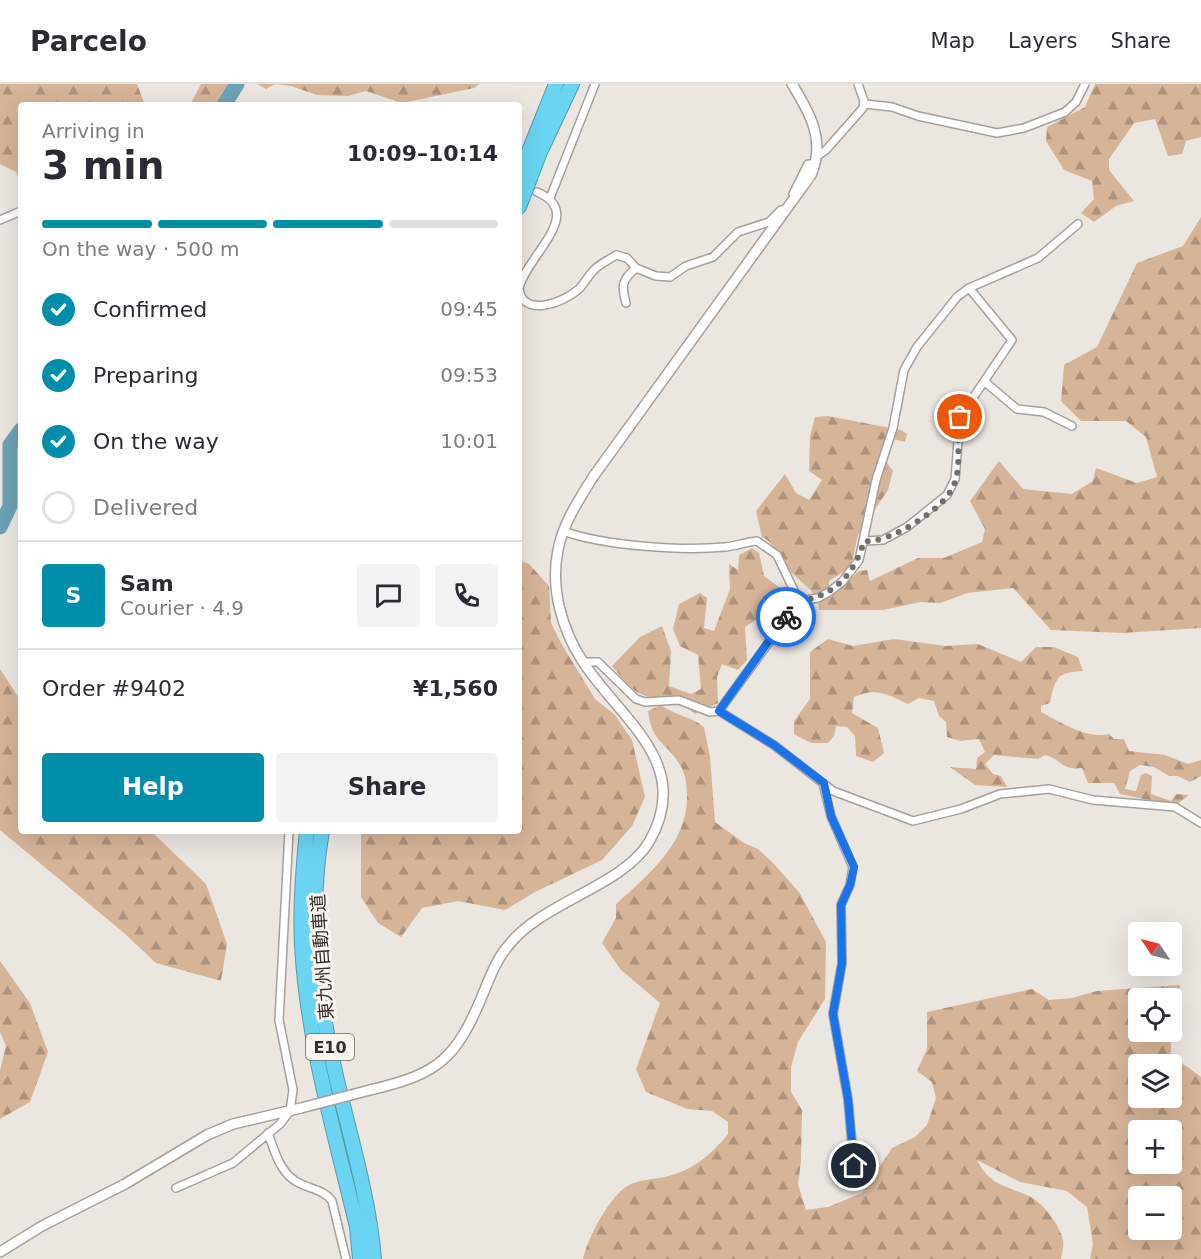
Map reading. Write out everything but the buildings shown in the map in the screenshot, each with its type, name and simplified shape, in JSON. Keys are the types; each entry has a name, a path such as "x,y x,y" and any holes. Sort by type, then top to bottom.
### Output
{"highway":[{"path":"522,169 556,84"},
{"path":"522,199 540,152 572,84"},
{"name":"東九州自動車道","path":"307,834 302,907 305,978 312,1027 357,1227 360,1259"},
{"name":"東九州自動車道","path":"322,834 315,924 320,980 335,1075 371,1227 374,1259"}],"street":[{"path":"550,198 595,84"},
{"path":"0,1252 42,1226 125,1184 207,1135 233,1124 370,1090 419,1075 451,1054 466,1034 494,968 509,944 546,913 611,877 647,845 662,813 664,785 653,753 583,662 566,626 558,600 556,564 563,531 593,477 802,191 816,160 813,122 792,84"},
{"path":"858,84 865,104"},
{"path":"865,104 892,107 918,116 997,133 1024,128 1065,112 1076,102 1085,84"},
{"path":"522,300 526,305 537,307 573,293 596,268 616,255 627,258 636,268 656,276 670,277 686,266 713,257 738,232 769,222 775,217 795,190 808,164 826,150 865,104"},
{"path":"522,278 555,223 558,208 550,198 537,192"},
{"path":"0,220 18,212"},
{"path":"719,711 799,601 818,597 842,582 859,560 864,541 865,522 893,428 904,370 923,339 957,297 969,288 1038,258 1078,224"},
{"path":"626,303 621,286 623,280 636,268"},
{"path":"864,541 883,540 934,508 947,495 955,479 960,417 1012,340 969,288"},
{"path":"985,382 1017,409 1044,412 1072,426"},
{"path":"563,531 590,540 699,548 727,547 758,541 777,555 799,601"},
{"path":"583,662 598,662 636,699 645,702 679,700 710,712 719,711 774,745 833,791 913,821 962,810 1000,794 1049,789 1093,800 1175,807 1201,823"},
{"path":"824,783 831,816 854,867 850,885 841,905 842,963 833,1014 848,1099 854,1166"},
{"path":"176,1188 233,1163 284,1120 290,1111 293,1090 279,1034 289,834"},
{"path":"268,1133 282,1168 294,1180 327,1194 332,1201 346,1259"}],"green space":[{"path":"0,84 137,84 144,102 18,102 18,177 16,172 0,164"},
{"path":"201,84 229,84 218,102 192,102"},
{"path":"257,84 275,84 266,89"},
{"path":"275,84 479,84 474,88 407,102 399,102 366,91 348,96 317,95 291,86"},
{"path":"1095,84 1201,84 1201,137 1186,141 1182,154 1168,156 1155,119 1134,123 1109,159 1109,170 1134,201 1116,206 1094,222 1081,213 1094,199 1092,181 1064,170 1046,141 1047,127 1085,107"},
{"path":"1201,217 1201,628 1122,633 1051,630 1013,588 967,593 941,603 921,602 883,610 819,610 816,598 810,589 788,568 772,544 762,537 756,511 785,474 796,493 809,500 822,480 809,471 810,436 815,417 828,416 901,430 907,434 905,442 893,439 887,463 893,471 888,490 858,535 851,567 829,581 830,596 859,571 867,570 870,581 918,558 944,558 982,542 985,529 970,501 999,461 1023,489 1072,494 1093,481 1096,468 1137,483 1157,477 1146,437 1126,421 1081,421 1061,401 1064,365 1097,347 1137,263 1183,246"},
{"path":"752,548 759,553 764,576 783,590 772,607 745,627 747,660 738,670 722,664 717,677 718,703 695,714 673,701 647,696 631,688 612,666 640,637 662,626 671,651 669,686 691,694 701,689 698,655 680,646 673,629 679,604 700,593 707,598 704,628 714,631 730,589 729,564 738,570 739,555"},
{"path":"522,561 529,564 549,586 551,623 561,643 595,699 615,715 632,740 645,797 632,826 602,860 535,892 505,910 458,901 422,908 401,937 378,923 361,897 361,834 522,834"},
{"path":"828,639 853,646 894,639 946,646 978,644 1021,662 1036,647 1054,647 1078,657 1083,671 1062,675 1056,682 1050,703 1041,706 1041,712 1083,732 1109,734 1114,739 1124,739 1129,751 1165,755 1188,764 1201,760 1201,776 1190,782 1178,776 1169,776 1154,767 1140,765 1130,771 1125,789 1136,791 1141,775 1146,773 1152,776 1151,794 1171,801 1176,794 1189,795 1176,805 1120,794 1114,783 1088,783 1082,768 1070,768 1045,755 1038,759 994,755 985,764 993,774 1001,776 1007,787 975,785 950,767 976,769 977,758 985,752 979,739 960,741 947,737 946,722 939,716 934,701 919,698 908,704 875,692 854,697 852,713 878,728 884,753 873,762 856,756 855,736 847,727 836,726 834,736 828,743 811,743 794,734 794,721 810,699 810,652"},
{"path":"0,669 18,696 18,834 154,834 206,884 227,944 221,981 156,963 124,933 0,830"},
{"path":"661,705 704,727 710,757 715,822 744,843 758,849 772,862 799,892 826,942 825,999 798,1042 791,1067 791,1092 802,1110 798,1184 806,1210 828,1207 862,1193 892,1148 915,1137 927,1125 936,1098 932,1082 917,1071 927,1049 927,1012 1032,989 1049,1000 1072,998 1097,991 1128,989 1128,1042 1171,1042 1171,1054 1128,1054 1128,1108 1182,1108 1182,1063 1201,1077 1201,1259 1090,1259 1093,1244 1087,1207 1067,1191 1020,1182 977,1160 993,1180 1029,1196 1045,1209 1063,1240 1061,1259 583,1259 600,1218 621,1190 633,1183 684,1171 708,1155 728,1134 728,1122 712,1111 687,1109 646,1092 636,1069 660,1003 621,970 602,943 616,918 616,904 664,857 681,829 686,813 687,792 684,773 675,757 656,737 648,711"},
{"path":"0,961 30,1003 48,1052 30,1102 0,1119 0,1071 6,1046 0,1032"},
{"path":"1180,985 1179,988 1138,988"}],"waterway":[{"path":"226,102 237,84"},
{"path":"0,527 10,506 10,445 18,434"}],"way so far":[{"path":"786,617 799,601 818,597 842,582 859,560 864,541 883,540 919,519 947,495 953,487 957,467 960,417"}],"route":[{"path":"786,617 719,711 774,745 824,783 826,802 854,867 850,885 841,905 842,963 833,1014 848,1099 854,1166"}]}
